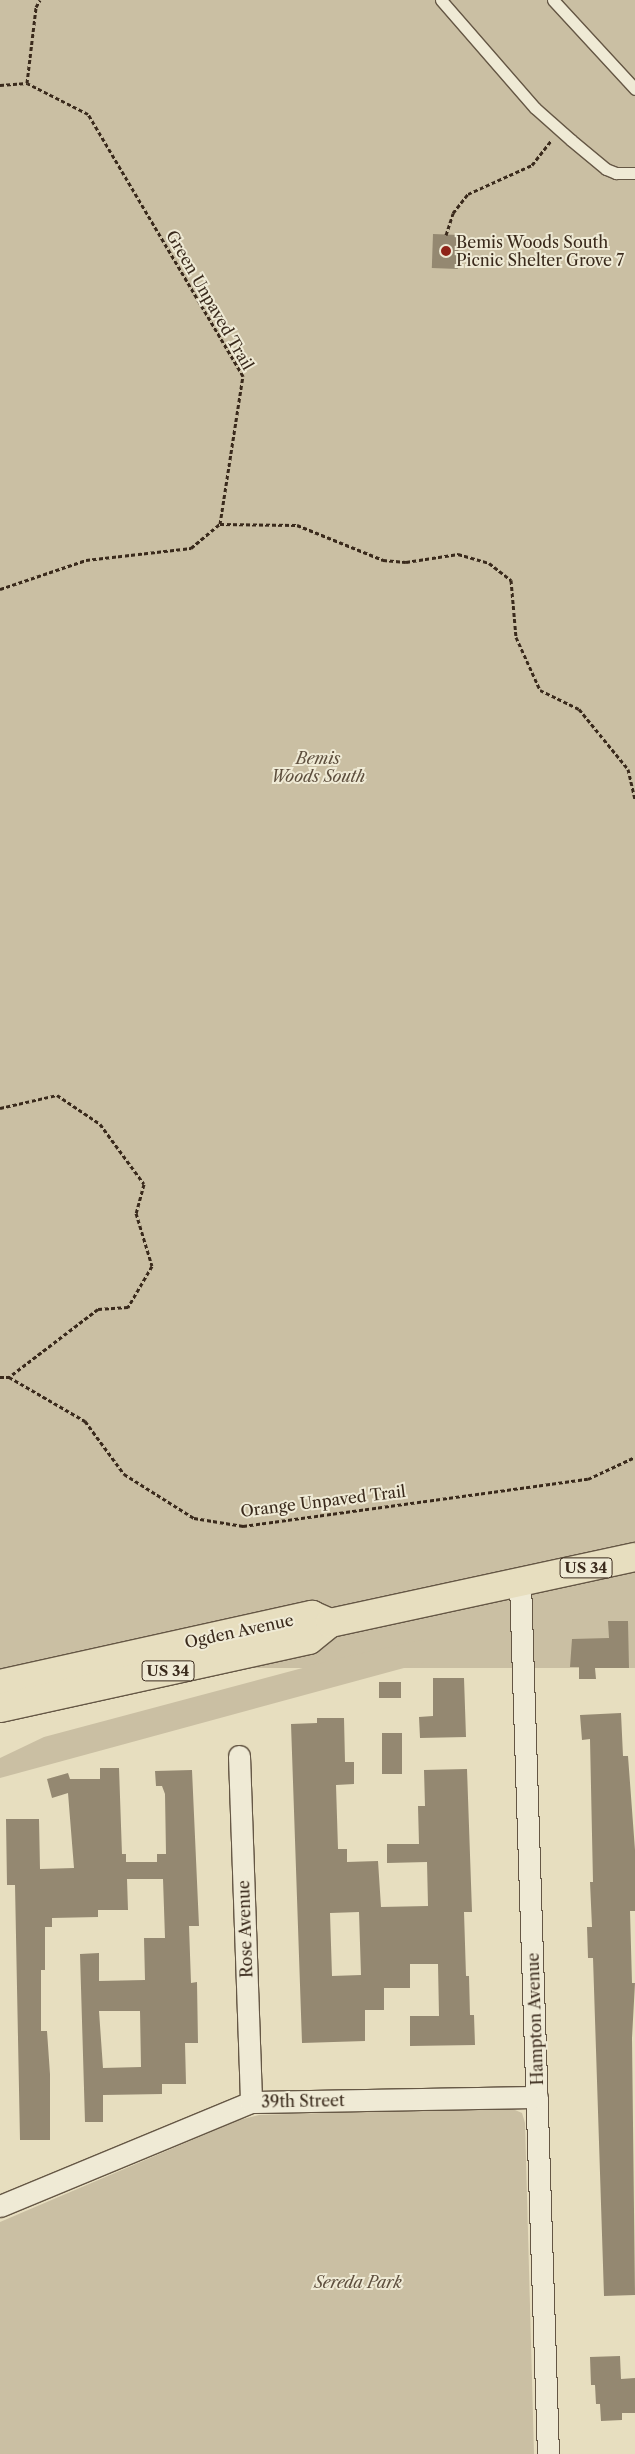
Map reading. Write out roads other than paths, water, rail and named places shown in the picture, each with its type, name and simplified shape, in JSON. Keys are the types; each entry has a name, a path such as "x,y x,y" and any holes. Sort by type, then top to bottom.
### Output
{"main road":[{"name":"Ogden Avenue","path":"0,1708 309,1640 330,1623 635,1557"},
{"name":"Ogden Avenue","path":"0,1684 312,1615 330,1623"}],"street":[{"name":"Hampton Avenue","path":"520,1583 548,2454"},
{"name":"Rose Avenue","path":"239,1756 251,2102"},
{"name":"39th Street","path":"0,2206 251,2102 538,2097"}],"lane":[{"path":"441,0 535,108 558,129 606,169 616,173 635,173"},
{"path":"553,0 635,89"}],"place":[{"name":"Bemis Woods South Picnic Shelter Grove 7","path":"446,251"}],"park label":[{"name":"Bemis Woods South","path":"318,767"},
{"name":"Sereda Park","path":"358,2282"}]}
